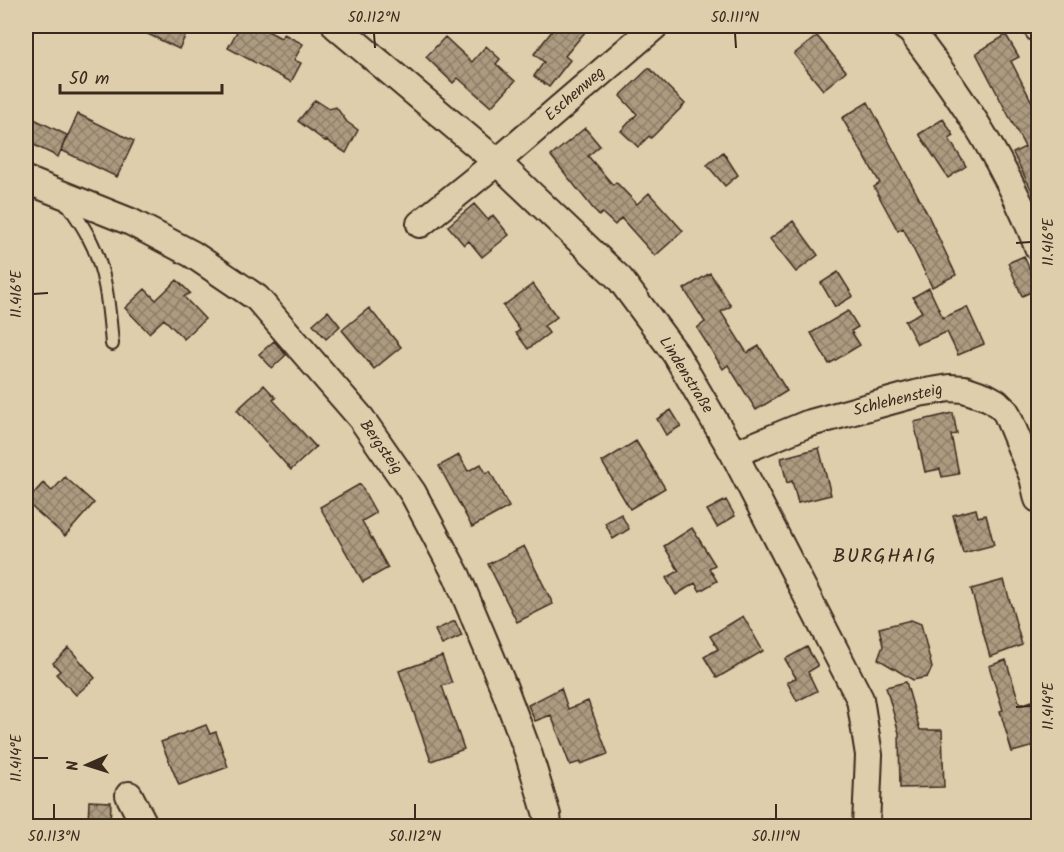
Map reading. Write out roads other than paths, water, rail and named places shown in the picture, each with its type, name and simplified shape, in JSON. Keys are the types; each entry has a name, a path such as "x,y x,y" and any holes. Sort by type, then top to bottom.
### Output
{"street":[{"name":"Lindenstraße","path":"336,26 497,162 620,279 675,353 734,454 860,699 869,755 866,826"},
{"path":"904,26 911,31 948,79 985,135 1022,205 1038,247"},
{"name":"Eschenweg","path":"420,224 497,162 654,27"},
{"name":"Bergsteig","path":"26,180 131,222 182,248 257,298 361,418 413,493 457,576 528,752 547,815 548,826"},
{"name":"Schlehensteig","path":"734,454 807,424 920,393 950,388 964,389 987,397 1006,412 1033,477 1038,499"},
{"path":"129,795 145,826"}],"lane":[{"path":"62,195 89,238 103,278 109,306 112,344"}],"district":[{"name":"BURGHAIG","path":"885,557"}]}
